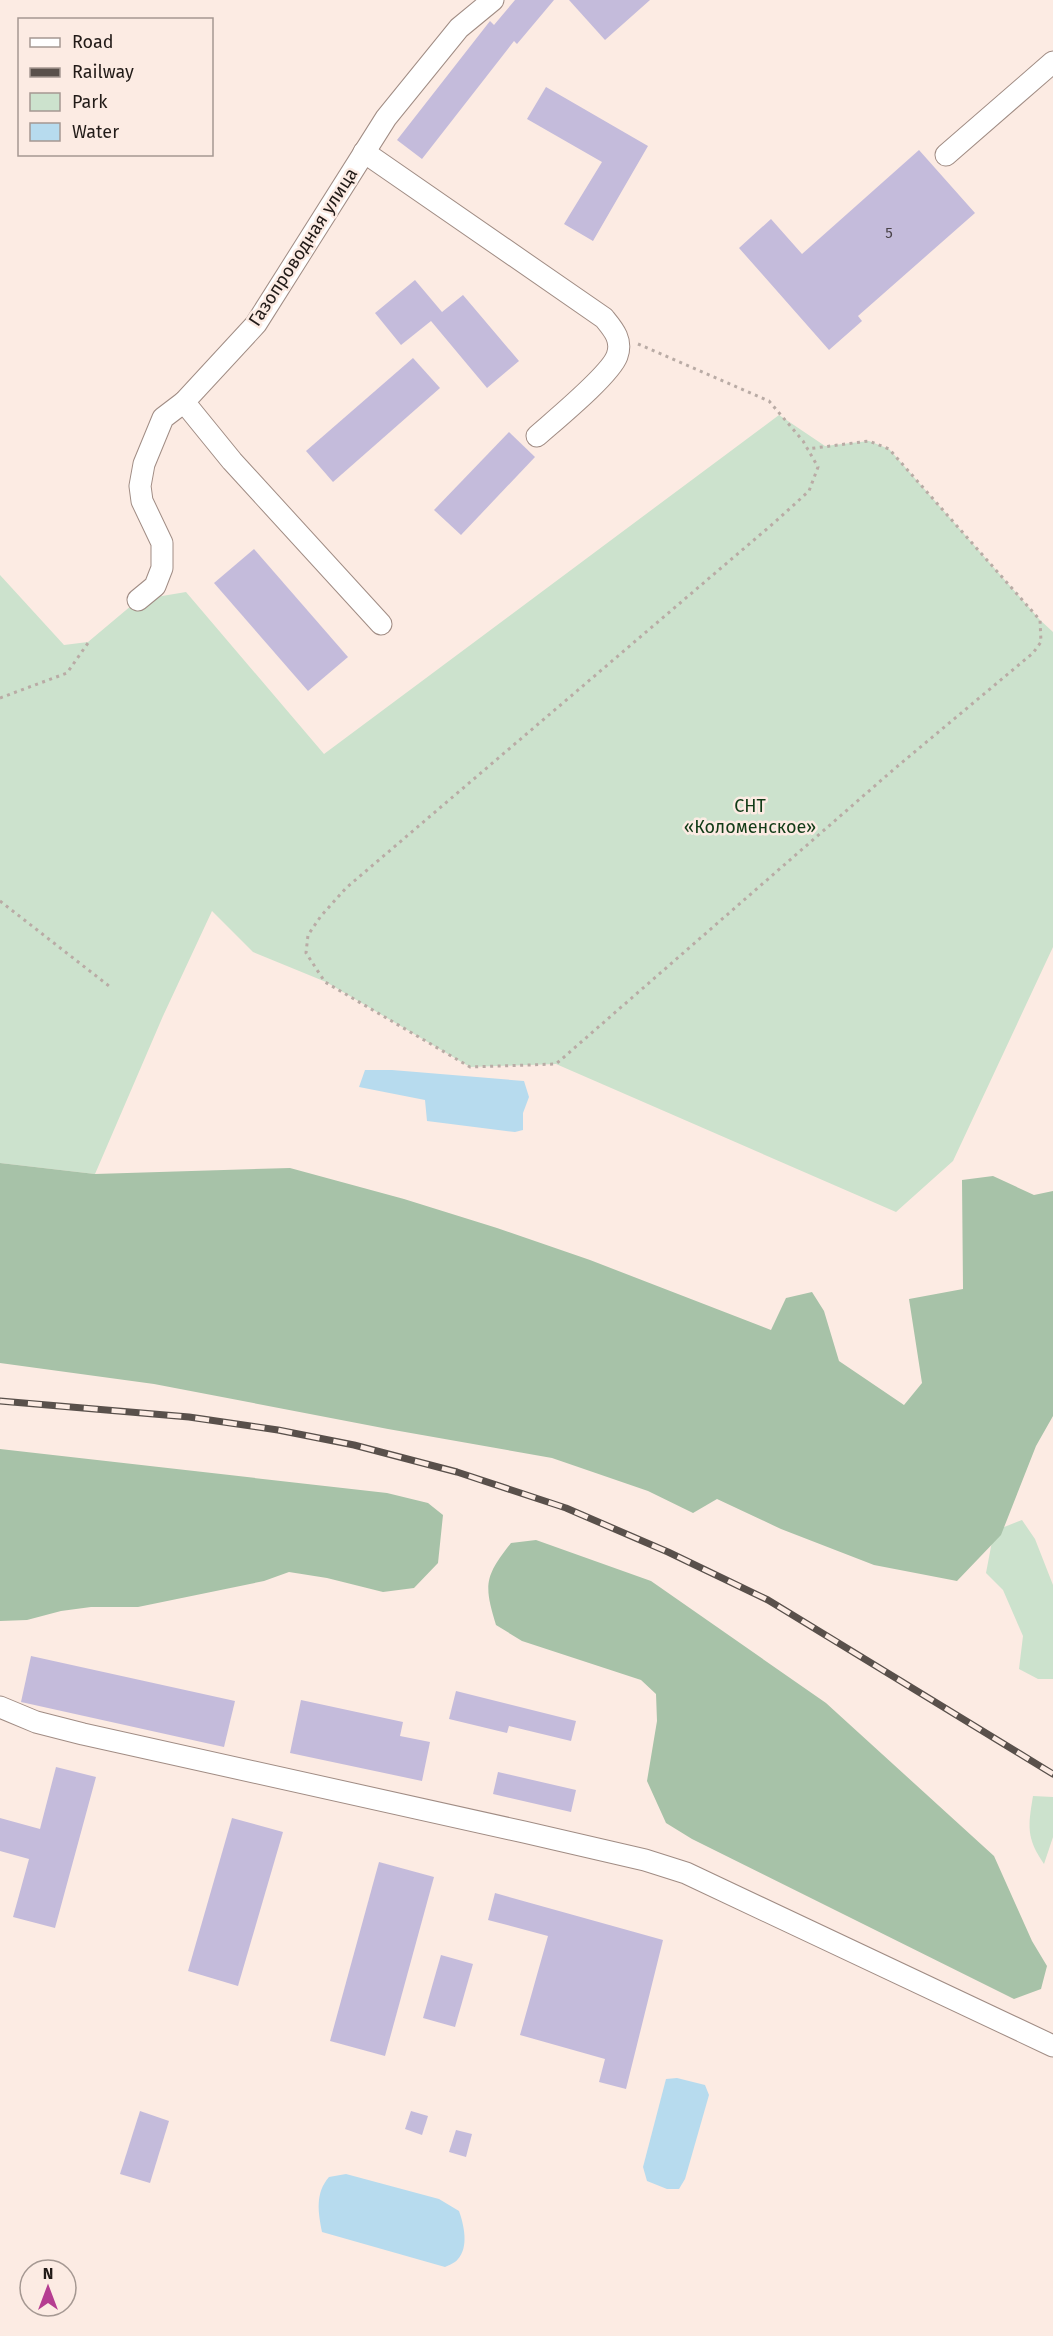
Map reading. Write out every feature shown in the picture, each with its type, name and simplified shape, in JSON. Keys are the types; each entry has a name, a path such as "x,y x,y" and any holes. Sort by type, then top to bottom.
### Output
{"street":[{"name":"Газопроводная улица","path":"138,600 155,586 162,568 162,543 142,501 140,486 144,464 163,418 184,402 256,324 386,118 459,28 493,0"},
{"path":"946,155 1053,62"},
{"path":"364,152 604,318 618,335 618,355 599,379 537,436"},
{"path":"184,402 232,461 381,624"},
{"path":"0,1707 36,1722 83,1734 645,1860 675,1870 1053,2046"}],"path":[{"path":"618,335 770,401 818,467 809,491 346,888 321,916 308,935 306,953 326,982 470,1067 556,1064 893,770 1033,653 1041,642 1040,620 889,449 869,441 807,449"},
{"path":"0,698 68,672 87,642"},
{"path":"0,902 109,986"}],"green space":[{"name":"СНТ «Коломенское»","path":"779,415 825,446 869,441 889,449 1053,632 1053,947 953,1161 896,1212 556,1064 470,1067 326,982 253,952 212,911 163,1016 95,1174 0,1163 0,575 64,645 88,642 138,600 186,592 324,754"},
{"path":"0,1163 95,1174 290,1168 404,1199 497,1228 590,1260 771,1330 786,1298 812,1292 824,1311 839,1361 904,1405 922,1383 909,1299 963,1289 962,1180 993,1176 1034,1195 1053,1191 1053,1416 1036,1446 1001,1535 957,1581 874,1565 781,1529 717,1499 693,1513 648,1491 552,1458 154,1384 0,1363"},
{"path":"0,1449 387,1493 428,1503 443,1515 438,1563 414,1588 383,1592 327,1578 289,1572 264,1581 138,1607 91,1607 61,1611 27,1620 0,1621"},
{"path":"1022,1520 1035,1539 1053,1585 1053,1679 1038,1679 1019,1669 1023,1636 1003,1590 986,1573 994,1531"},
{"path":"536,1540 651,1581 826,1703 994,1856 1032,1941 1047,1966 1041,1989 1014,1999 692,1839 666,1823 647,1781 657,1721 656,1694 641,1680 522,1641 496,1625 488,1590 491,1573 511,1543"},
{"path":"1033,1796 1053,1797 1053,1837 1044,1864 1031,1839 1030,1816"}],"water":[{"path":"365,1070 392,1070 524,1081 529,1097 523,1113 523,1130 515,1132 427,1121 425,1100 359,1087"},
{"path":"677,2078 705,2085 709,2095 685,2179 679,2189 667,2189 647,2181 643,2167 666,2079"},
{"path":"346,2174 439,2199 459,2211 464,2229 464,2248 458,2259 445,2267 322,2232 319,2210 321,2190 329,2177"}],"building":[{"path":"515,0 554,0 517,44 514,41 422,159 397,140 490,21 494,25"},
{"path":"569,0 650,0 605,40"},
{"path":"546,87 648,146 593,241 564,224 602,162 527,119"},
{"path":"919,150 975,213 858,316 862,321 829,350 739,248 771,219 802,254"},
{"path":"415,280 442,312 463,295 519,361 487,388 431,321 401,345 375,313"},
{"path":"413,358 440,388 333,482 306,451"},
{"path":"509,432 535,457 461,535 434,510"},
{"path":"254,549 348,657 308,691 214,583"},
{"path":"31,1656 235,1701 224,1747 21,1702"},
{"path":"456,1691 576,1721 571,1741 509,1726 507,1733 449,1719"},
{"path":"301,1700 403,1722 400,1736 430,1742 422,1781 290,1753"},
{"path":"56,1767 96,1777 55,1928 13,1917 29,1859 0,1851 0,1818 40,1829"},
{"path":"498,1772 576,1790 571,1812 493,1794"},
{"path":"232,1818 283,1832 238,1986 188,1971"},
{"path":"379,1862 434,1877 385,2056 330,2041"},
{"path":"495,1893 663,1940 626,2089 599,2082 605,2059 520,2035 548,1936 488,1920"},
{"path":"441,1955 473,1964 455,2027 423,2018"},
{"path":"140,2111 169,2121 150,2183 120,2174"},
{"path":"411,2111 428,2116 422,2135 405,2129"},
{"path":"456,2130 472,2134 466,2157 449,2152"}],"railway":[{"path":"0,1401 189,1417 278,1430 354,1445 457,1472 566,1508 668,1552 768,1600 1053,1774"}]}
